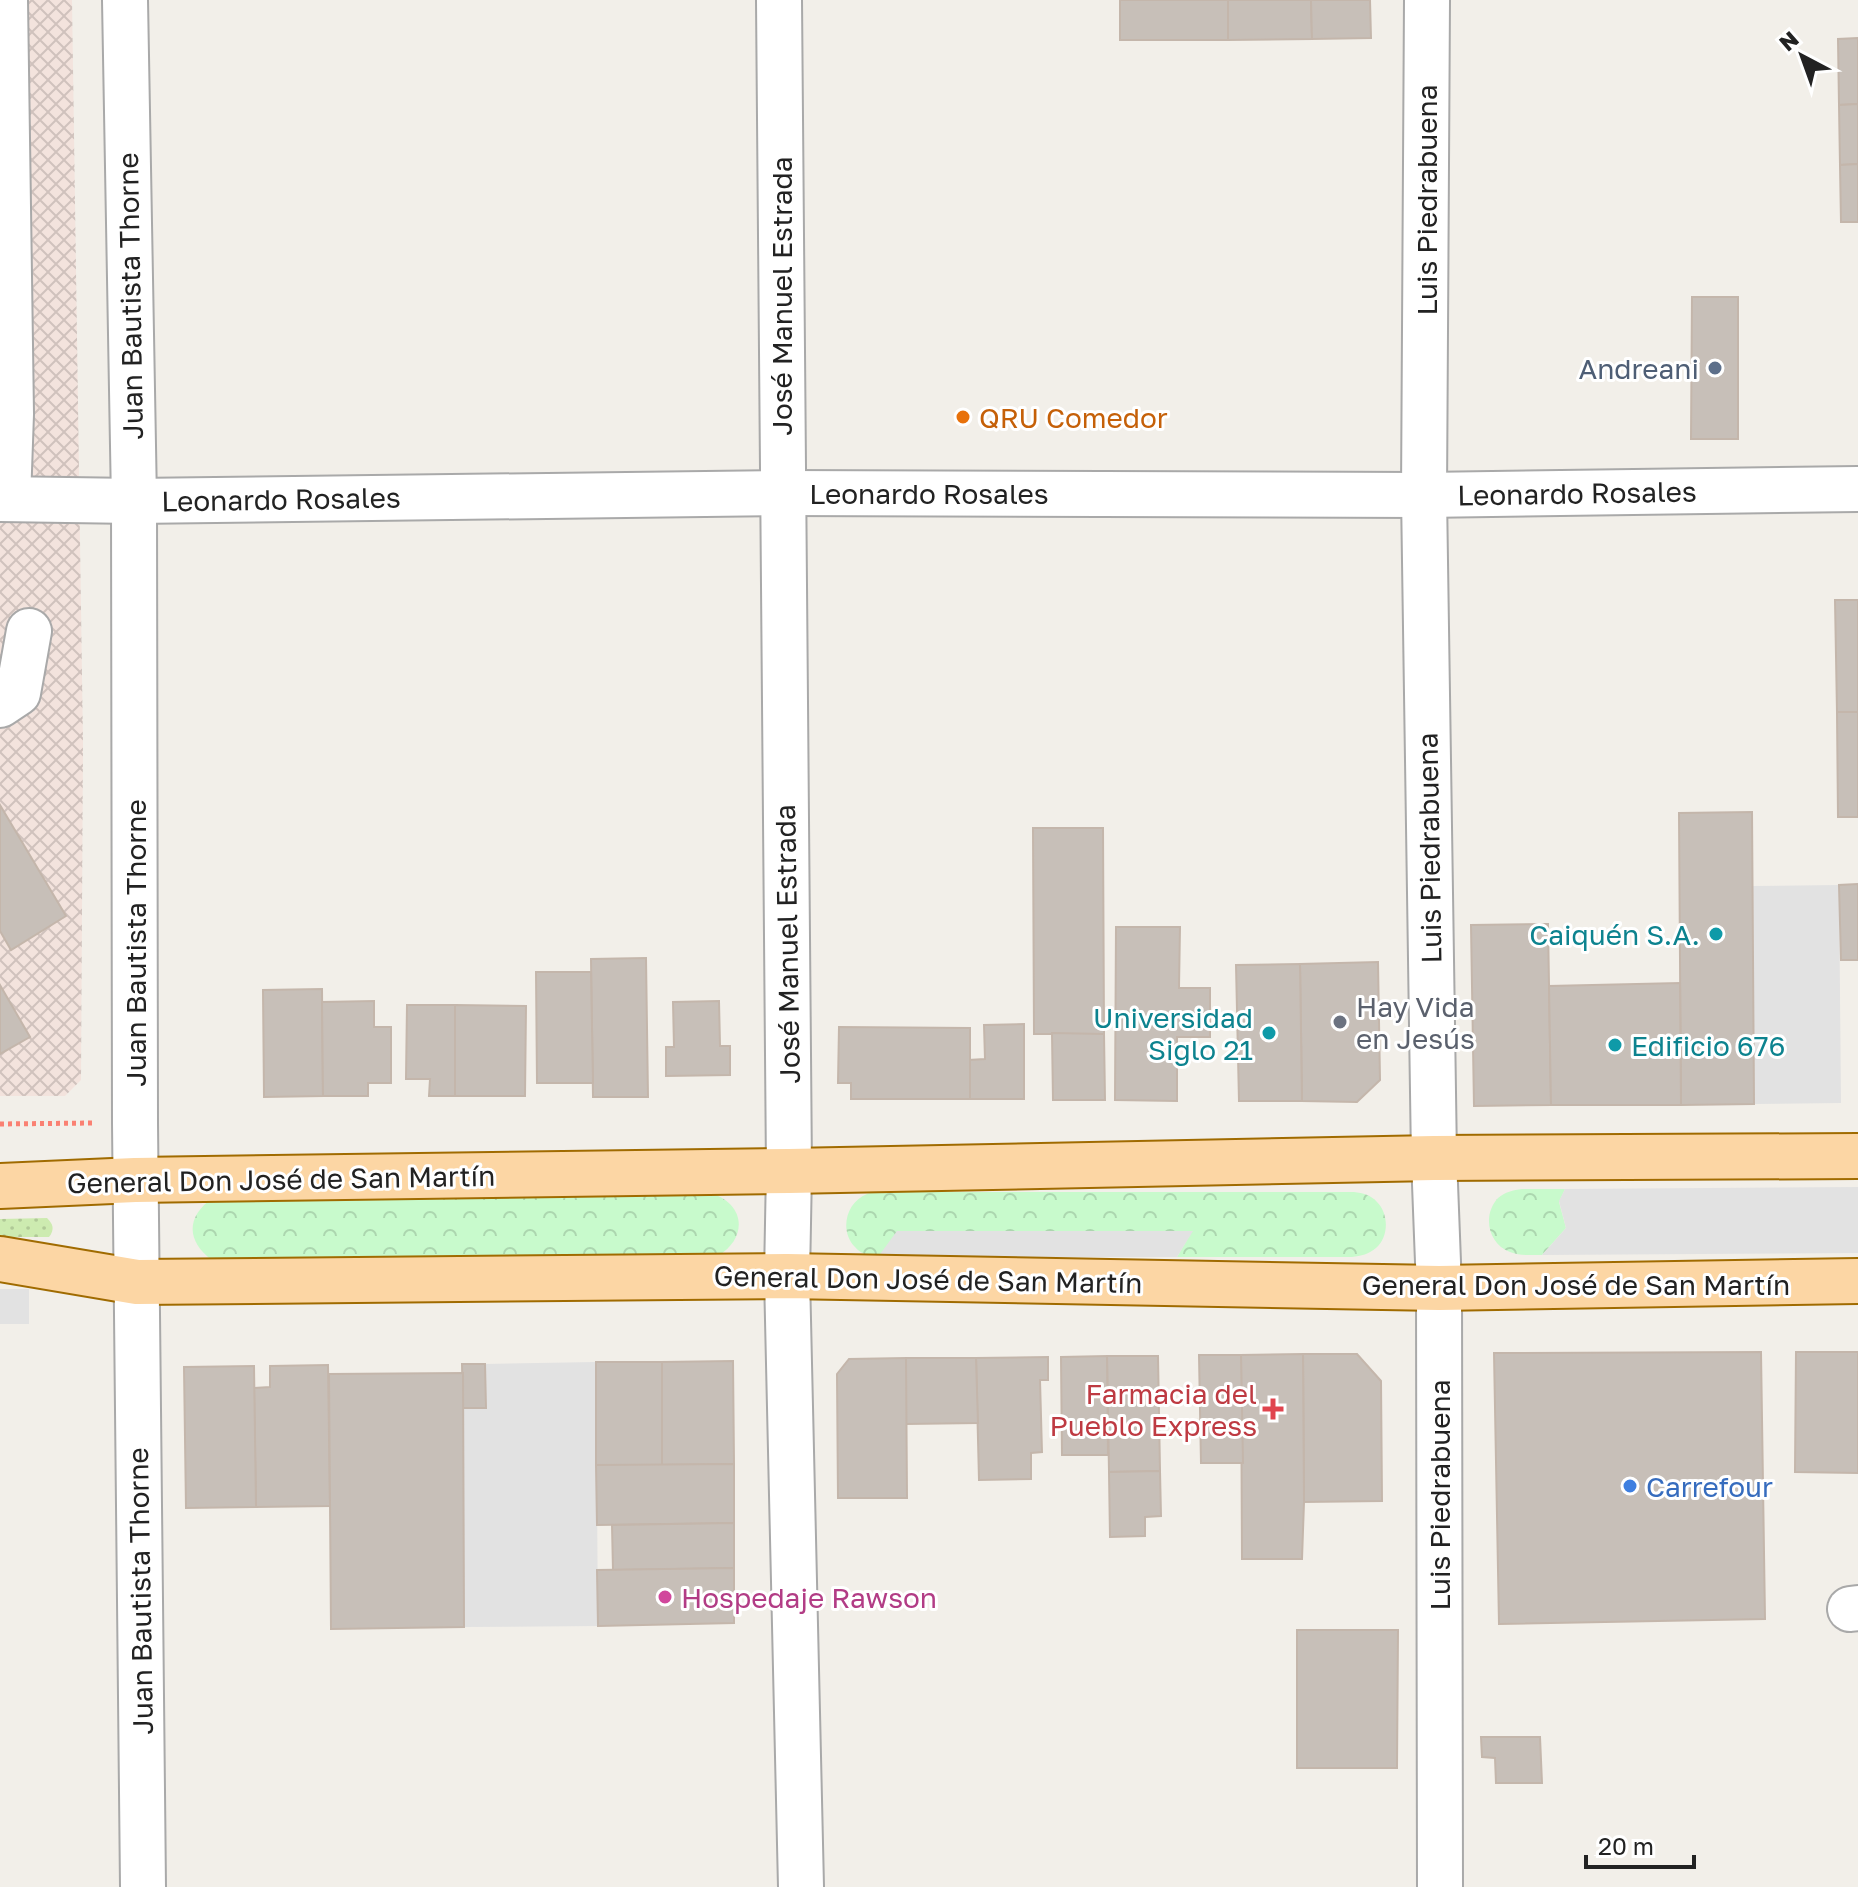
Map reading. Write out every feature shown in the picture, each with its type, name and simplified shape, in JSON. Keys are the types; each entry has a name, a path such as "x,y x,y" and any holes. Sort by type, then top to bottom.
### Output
{"main road":[{"name":"General Don José de San Martín","path":"0,1186 135,1180 1434,1158 1858,1156"},
{"name":"General Don José de San Martín","path":"0,1259 137,1282 787,1276 1439,1288 1858,1281"}],"street":[{"path":"4,499 11,414 5,0"},
{"name":"Juan Bautista Thorne","path":"125,0 134,501 135,1180 143,1887"},
{"name":"José Manuel Estrada","path":"779,0 789,1171 787,1276 801,1887"},
{"name":"Luis Piedrabuena","path":"1427,0 1424,495 1434,1158 1439,1288 1440,1887"},
{"name":"Leonardo Rosales","path":"4,499 134,501 782,493 1424,495 1858,489"},
{"path":"0,705 18,693 29,631"}],"path":[{"path":"0,1124 135,1123"}],"shaded area":[{"path":"0,0 72,0 83,743 81,1080 65,1096 0,1096"},
{"path":"1839,885 1841,1103 1754,1104 1753,886"},
{"path":"1858,1187 1858,1253 1542,1255 1566,1228 1559,1201 1565,1189"},
{"path":"897,1231 1193,1231 1177,1257 878,1257"},
{"path":"0,1289 29,1289 29,1324 0,1324"},
{"path":"596,1362 598,1626 464,1627 463,1408 486,1408 485,1364"}],"green space":[{"path":"1522,1189 1565,1189 1559,1202 1566,1228 1542,1255 1510,1252 1492,1236 1489,1220 1493,1205 1503,1194"},
{"path":"707,1192 729,1203 738,1220 735,1239 718,1256 212,1260 197,1245 193,1229 198,1213 213,1198"},
{"path":"872,1192 1354,1192 1367,1195 1377,1202 1384,1213 1386,1225 1383,1238 1376,1248 1352,1257 1177,1257 1192,1231 878,1257 857,1249 850,1240 846,1225 854,1203"},
{"path":"47,1218 52,1227 49,1237 0,1237 0,1219"}],"building":[{"path":"1120,0 1228,0 1228,40 1120,40"},
{"path":"1228,0 1311,0 1312,39 1228,40"},
{"path":"1311,0 1370,0 1371,38 1312,39"},
{"path":"1858,38 1858,104 1839,105 1838,39"},
{"path":"1858,104 1858,164 1840,165 1839,105"},
{"path":"1858,164 1858,222 1841,222 1840,165"},
{"name":"Andreani","path":"1692,297 1738,297 1738,439 1691,439"},
{"path":"1835,600 1858,600 1858,712 1837,712"},
{"path":"1837,712 1858,712 1858,817 1838,817"},
{"path":"0,805 66,916 11,950 0,931"},
{"name":"Caiquén S.A.","path":"1752,812 1754,1104 1681,1105 1679,813"},
{"path":"1033,828 1103,828 1104,1034 1034,1034"},
{"path":"1858,884 1858,960 1841,960 1839,885"},
{"path":"1548,924 1551,1105 1474,1106 1471,925"},
{"path":"1116,927 1180,927 1179,988 1210,988 1210,1037 1177,1037 1177,1101 1115,1100"},
{"path":"646,958 648,1097 593,1097 591,959"},
{"name":"Hay Vida en Jesús","path":"1378,962 1380,1080 1357,1102 1302,1101 1300,964"},
{"name":"Universidad Siglo 21","path":"1300,964 1302,1101 1239,1101 1236,965"},
{"path":"536,972 591,972 593,1083 537,1083"},
{"name":"Edificio 676","path":"1680,983 1681,1105 1551,1105 1549,986"},
{"path":"0,985 30,1037 0,1054"},
{"path":"322,989 323,1096 264,1097 263,990"},
{"path":"374,1001 374,1027 391,1027 391,1083 368,1083 368,1096 323,1096 322,1002"},
{"path":"719,1001 720,1046 730,1046 730,1075 666,1076 666,1047 674,1047 673,1002"},
{"path":"407,1005 455,1005 455,1096 429,1096 430,1079 406,1079"},
{"path":"455,1005 526,1006 525,1096 455,1096"},
{"path":"1024,1024 1024,1099 970,1099 969,1060 985,1059 984,1025"},
{"path":"839,1027 970,1028 970,1099 851,1099 851,1083 838,1083"},
{"path":"1052,1033 1104,1034 1105,1100 1053,1100"},
{"name":"Carrefour","path":"1761,1352 1765,1619 1499,1624 1494,1353"},
{"path":"1796,1352 1858,1352 1858,1473 1795,1472"},
{"path":"1303,1354 1357,1354 1381,1381 1382,1501 1304,1502"},
{"name":"Farmacia del Pueblo Express","path":"1303,1354 1302,1559 1242,1559 1241,1355"},
{"path":"1199,1355 1241,1355 1243,1463 1201,1463"},
{"path":"1107,1356 1158,1356 1160,1471 1109,1472"},
{"path":"1107,1356 1108,1455 1062,1455 1061,1357"},
{"path":"1048,1357 1048,1380 1040,1380 1042,1452 1031,1453 1031,1479 979,1480 976,1358"},
{"path":"906,1358 976,1358 978,1423 906,1424"},
{"path":"906,1358 907,1498 838,1498 837,1374 849,1359"},
{"path":"733,1361 734,1464 662,1465 662,1362"},
{"path":"596,1362 662,1362 662,1465 596,1465"},
{"path":"462,1364 485,1364 486,1408 463,1408"},
{"path":"328,1365 330,1506 256,1507 254,1388 270,1387 270,1366"},
{"path":"254,1366 256,1507 186,1508 184,1367"},
{"path":"463,1373 464,1627 331,1629 329,1374"},
{"path":"734,1464 734,1523 597,1525 596,1465"},
{"path":"1160,1471 1161,1516 1145,1517 1145,1536 1110,1537 1109,1472"},
{"path":"734,1523 734,1568 613,1570 612,1525"},
{"name":"Hospedaje Rawson","path":"734,1568 734,1623 598,1626 597,1570"},
{"path":"1297,1630 1398,1630 1397,1768 1297,1768"},
{"path":"1481,1737 1540,1737 1542,1783 1496,1783 1495,1758 1482,1757"}],"place":[{"name":"Andreani","path":"1715,368"},
{"name":"QRU Comedor","path":"963,417"},
{"name":"Caiquén S.A.","path":"1716,934"},
{"name":"Hay Vida en Jesús","path":"1340,1022"},
{"name":"Universidad Siglo 21","path":"1269,1033"},
{"name":"Edificio 676","path":"1615,1045"},
{"name":"Farmacia del Pueblo Express","path":"1273,1409"},
{"name":"Carrefour","path":"1630,1486"},
{"name":"Hospedaje Rawson","path":"665,1597"}]}
